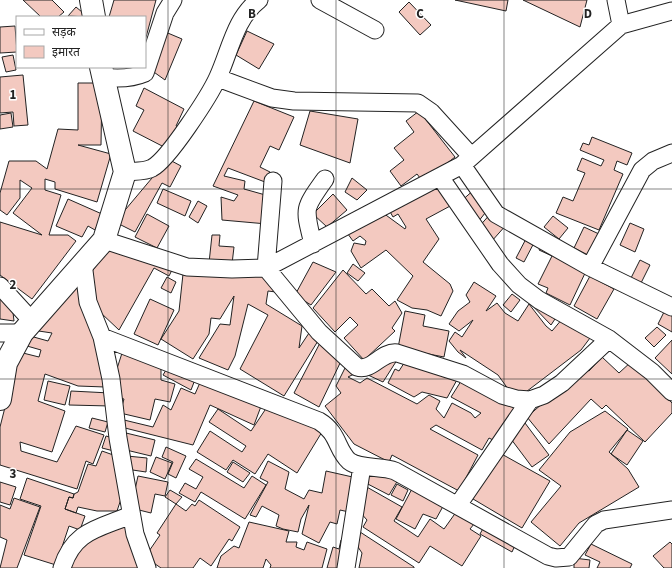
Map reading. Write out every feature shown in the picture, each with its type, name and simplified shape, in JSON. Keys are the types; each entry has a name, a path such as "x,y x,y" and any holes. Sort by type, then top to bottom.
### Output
{"street":[{"path":"92,0 94,16"},
{"path":"101,72 117,79 138,76 145,73 165,13 173,0"},
{"path":"125,172 152,169 168,154 218,78 238,26 250,9 260,0"},
{"path":"320,0 375,30"},
{"path":"616,0 621,25"},
{"path":"104,240 187,267 232,269 266,268 440,177 466,161 621,25 672,11"},
{"path":"0,399 6,363 27,327 104,240 125,172 101,72"},
{"path":"218,78 272,98 294,101 418,103 431,112 466,161 496,214 590,267 672,307"},
{"path":"590,267 642,170 653,161 672,153"},
{"path":"440,177 500,264 519,286 539,300 609,339 652,372 672,392"},
{"path":"313,244 306,214 307,208 325,179"},
{"path":"273,181 266,268 319,332 357,367 365,368 388,354 397,353 463,374 502,395 516,399 530,400 544,395 562,383 609,339"},
{"path":"83,264 88,302 102,337 111,379 118,438 131,515 135,534 147,568"},
{"path":"0,286 27,327"},
{"path":"0,333 27,327"},
{"path":"102,337 319,421 328,426 334,434 344,455 350,461 362,466 382,467 395,471 548,556 556,558 569,557 596,524 604,520 672,510"},
{"path":"458,505 530,400"},
{"path":"346,568 362,466"},
{"path":"62,568 72,546 78,538 131,515"}],"building":[{"path":"23,0 52,0 64,12 59,16 40,16"},
{"path":"114,0 156,0 146,37 146,16 109,16"},
{"path":"455,0 508,0 506,11"},
{"path":"523,0 587,0 580,27"},
{"path":"409,2 431,25 420,35 399,12"},
{"path":"76,7 87,16 68,16"},
{"path":"15,26 16,52 0,53 0,27"},
{"path":"163,31 182,39 165,80 151,70"},
{"path":"247,31 274,44 259,69 236,55"},
{"path":"13,55 16,70 6,72 2,57"},
{"path":"23,75 28,125 14,126 13,112 0,113 0,77"},
{"path":"78,83 102,83 101,145 78,145 111,154 97,202 55,189 55,182 45,179 45,190 61,195 49,235 68,235 76,241 32,299 0,275 0,222 42,235 13,213 32,188 20,180 20,198 7,215 0,210 0,193 9,161 36,161 47,169 58,129 78,130"},
{"path":"144,88 184,109 176,126 179,128 166,148 133,131 144,110 136,106"},
{"path":"254,101 294,117 279,150 270,146 260,167 270,172 265,182 228,168 224,176 245,181 244,189 269,196 267,224 222,220 221,197 234,201 238,195 213,186"},
{"path":"310,111 358,119 350,163 300,145"},
{"path":"419,111 455,157 423,182 417,174 401,186 390,171 404,160 394,148 414,132 406,121"},
{"path":"11,113 13,127 0,129 0,115"},
{"path":"592,137 632,153 627,165 617,161 614,170 623,174 599,230 556,213 563,197 573,201 585,173 577,170 582,158 601,166 604,160 580,150 583,143 589,145"},
{"path":"168,159 181,166 170,187 162,183 135,232 115,222"},
{"path":"352,178 367,190 357,200 345,192"},
{"path":"437,183 452,205 426,219 439,239 423,262 450,284 453,291 441,316 427,310 412,308 397,300 413,276 386,250 361,268 351,251 354,243 365,245 366,241 360,236 353,241 345,230 379,210 405,229 406,227 398,214 393,217 388,208"},
{"path":"476,188 489,208 478,222 459,203"},
{"path":"163,189 191,201 185,216 157,203"},
{"path":"333,194 347,210 327,227 313,214"},
{"path":"68,199 102,214 95,230 88,226 82,237 56,226"},
{"path":"198,201 207,206 198,223 189,217"},
{"path":"492,212 507,224 491,242 477,229"},
{"path":"147,214 169,226 157,248 135,237"},
{"path":"553,216 568,228 559,239 544,227"},
{"path":"630,223 644,229 635,252 620,245"},
{"path":"584,227 599,234 588,255 574,248"},
{"path":"212,235 220,235 219,246 234,247 232,264 209,263"},
{"path":"528,235 536,239 524,262 516,258"},
{"path":"542,242 587,269 570,305 546,293 548,288 538,284 552,256 539,250"},
{"path":"111,245 174,266 169,276 154,268 119,330 101,313 92,297 90,274"},
{"path":"640,260 650,265 641,283 631,278"},
{"path":"313,262 336,272 311,305 295,295"},
{"path":"353,264 365,273 358,281 347,273"},
{"path":"343,270 366,294 372,289 389,306 395,301 402,313 392,328 395,331 364,360 344,338 358,325 350,317 335,332 313,308"},
{"path":"79,271 105,387 78,386 45,374 38,401 65,411 52,452 20,442 21,451 57,462 76,426 104,435 93,464 86,461 77,489 0,465 0,427 19,352 39,357 41,350 20,344 23,334 48,341 52,333 32,330"},
{"path":"260,273 276,292 268,291 266,304 302,326 299,348 311,330 321,336 284,396 240,369 268,315 248,304 235,356 228,370 199,358 220,324 230,325 234,296 220,319 211,318 209,334 193,359 161,339 179,311 183,274"},
{"path":"590,276 614,289 597,319 574,306"},
{"path":"167,277 176,282 171,293 161,288"},
{"path":"474,282 496,296 486,311 497,303 505,313 518,321 529,304 546,326 552,331 563,318 593,334 581,350 518,398 511,393 498,375 460,350 466,358 458,352 449,341 455,332 462,337 473,320 459,331 449,324 458,311 470,302 466,295"},
{"path":"512,294 520,300 511,312 503,305"},
{"path":"0,295 12,304 14,321 0,319"},
{"path":"150,299 174,310 158,345 134,334"},
{"path":"527,300 557,316 551,325"},
{"path":"665,310 672,314 672,332 658,324"},
{"path":"405,311 425,315 423,326 449,331 444,357 398,348"},
{"path":"657,327 666,335 654,347 645,338"},
{"path":"672,340 672,374 655,358"},
{"path":"321,341 342,359 319,407 294,393"},
{"path":"123,350 161,366 161,380 175,384 170,402 155,399 150,420 120,413 124,399 115,397 113,381"},
{"path":"399,357 383,382 368,375"},
{"path":"602,357 619,373 632,361 672,403 672,413 645,442 606,405 602,409 591,399 549,444 527,417 583,368 589,371"},
{"path":"406,360 458,378 447,398 422,392 414,397 388,383 395,369 399,371"},
{"path":"347,364 358,372 348,377 360,383 367,378 417,404 429,395 440,401 436,409 444,418 452,403 471,413 475,418 481,413 451,397 463,378 517,404 497,442 489,438 482,450 436,425 430,429 478,455 459,491 392,455 389,462 354,444 325,406 341,393 336,386"},
{"path":"169,365 196,377 191,390 163,375"},
{"path":"202,378 263,401 254,425 210,405 193,445 121,427 124,420 153,427 163,405 171,410 181,388 195,394"},
{"path":"48,381 70,386 65,405 44,400"},
{"path":"71,391 110,393 110,406 69,405"},
{"path":"269,404 325,427 297,473 268,454 255,474 233,460 226,470 197,452 210,431 242,452 246,446 209,422 218,409 251,431"},
{"path":"605,411 628,429 609,452 628,469 639,487 579,523 560,546 531,522 561,486 539,470 570,432"},
{"path":"92,418 108,422 105,432 89,428"},
{"path":"525,423 549,455 532,467 508,435"},
{"path":"627,430 643,441 627,465 611,454"},
{"path":"126,433 155,440 151,456 122,449"},
{"path":"106,436 117,439 114,451 102,448"},
{"path":"166,447 186,456 176,478 168,474 173,462 162,457"},
{"path":"102,451 119,457 122,496 117,511 97,511 78,507 76,513 65,509 69,497 73,498 74,494 78,492 88,464 96,466"},
{"path":"498,452 550,481 522,528 468,496"},
{"path":"127,456 147,458 146,472 126,469"},
{"path":"156,457 172,463 165,479 150,472"},
{"path":"196,459 244,488 252,476 266,485 245,519 201,492 195,502 179,493 185,483 196,489 203,477 189,469"},
{"path":"268,461 289,472 285,489 304,499 309,490 322,493 326,471 357,478 349,512 340,510 337,524 330,522 319,543 302,534 309,505 301,519 298,532 276,526 279,515 262,506 256,517 250,515 268,482 260,478"},
{"path":"233,462 250,473 243,482 227,472"},
{"path":"376,469 398,480 389,495 362,481"},
{"path":"138,476 168,482 165,496 155,494 151,513 131,508"},
{"path":"27,478 74,494 73,498 69,497 65,509 85,516 80,530 69,526 56,565 24,555 41,506 20,499"},
{"path":"0,482 16,487 10,505 0,502"},
{"path":"397,484 408,490 403,501 391,495"},
{"path":"414,485 446,501 436,519 423,514 415,529 396,519"},
{"path":"365,486 402,507 394,521 418,537 430,519 444,529 459,508 478,519 470,529 481,536 462,566 430,546 419,563 363,527 367,520 359,511"},
{"path":"170,490 182,497 176,504 165,497"},
{"path":"14,498 40,507 17,568 0,568 7,540 0,537 0,505 10,509"},
{"path":"199,500 240,527 232,541 229,539 211,566 200,558 193,568 161,568 145,557 160,535 157,533 176,504 186,511 192,504 195,506"},
{"path":"128,521 139,568 67,568 72,550"},
{"path":"249,522 289,531 286,542 297,542 296,547 304,550 307,542 327,549 322,568 270,568 271,565 266,559 263,568 217,568 221,556 234,546 239,548"},
{"path":"486,523 517,541 512,552 480,534"},
{"path":"357,530 414,568 359,568 362,553 356,544"},
{"path":"341,540 348,545 342,568 327,568 333,547 339,549"},
{"path":"670,542 672,544 672,568 664,568 653,556"},
{"path":"591,544 632,564 630,568 597,568 600,562 585,555"},
{"path":"574,558 590,560 589,568 574,568"}]}
